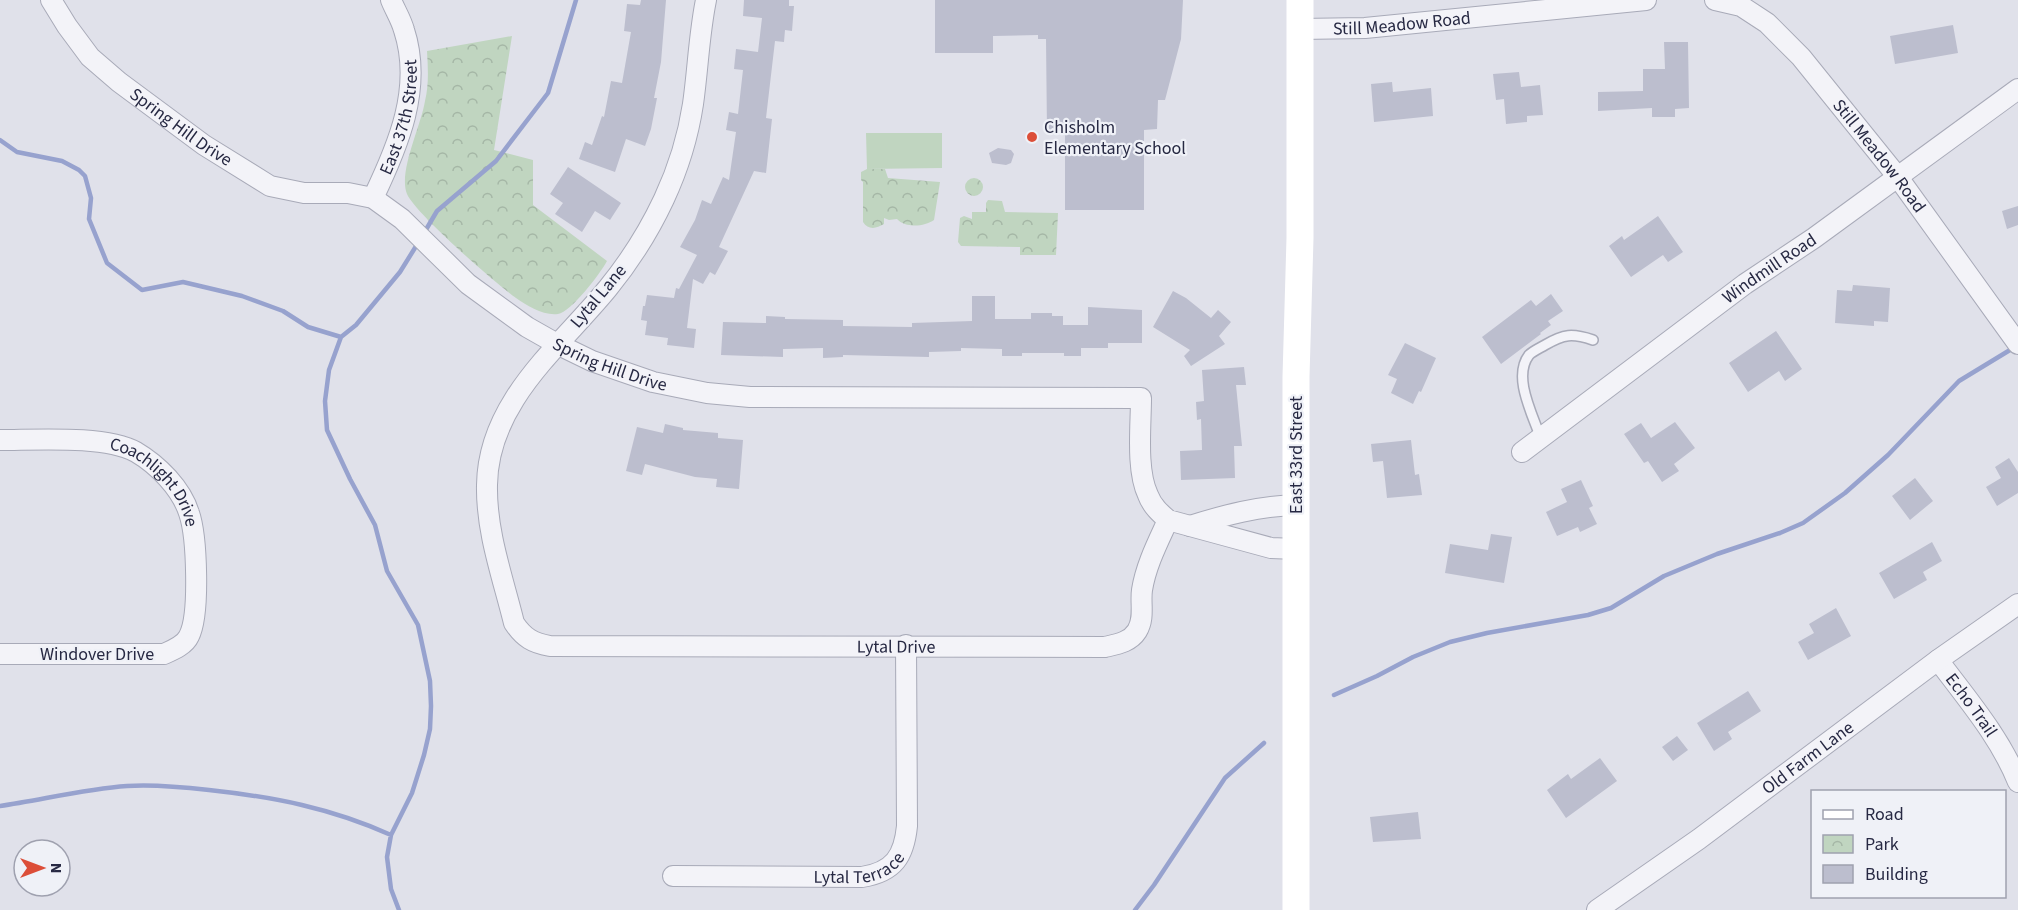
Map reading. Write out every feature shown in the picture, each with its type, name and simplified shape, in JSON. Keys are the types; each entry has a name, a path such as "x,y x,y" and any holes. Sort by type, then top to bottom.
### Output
{"street":[{"name":"Spring Hill Drive","path":"51,0 90,57 119,82 204,145 270,186 304,193 348,193 373,198 402,219 468,284 527,327 592,361 653,382 707,393 750,397 1141,398 1142,477 1147,495 1155,508 1168,520"},
{"name":"East 37th Street","path":"373,198 392,158 408,110 411,68 404,30 391,0"},
{"name":"Lytal Lane","path":"535,643 525,637 514,623 488,514 487,484 492,450 506,414 539,363 607,288 639,246 664,199 687,134 693,105 706,0"},
{"name":"East 33rd Street","path":"1296,910 1300,0"},
{"name":"Still Meadow Road","path":"1300,30 1371,27 1646,0"},
{"name":"Still Meadow Road","path":"1715,0 1741,6 1767,23 1801,57 1897,176 2018,344"},
{"name":"Windmill Road","path":"1522,452 1744,284 1814,238 2018,89"},
{"name":"Coachlight Drive","path":"0,440 82,441 113,444 135,451 167,478 180,494 189,513 195,539 195,607 189,637"},
{"path":"1190,526 1270,506 1296,505"},
{"path":"1168,520 1272,548 1296,549"},
{"name":"Lytal Drive","path":"535,643 550,646 1105,646 1120,644 1131,639 1141,623 1142,591 1148,567 1168,520"},
{"name":"Old Farm Lane","path":"1597,910 1698,839 1938,660 2018,604"},
{"name":"Windover Drive","path":"0,654 164,654 178,647 189,637"},
{"name":"Lytal Terrace","path":"673,876 862,877 877,875 897,860 905,845 907,826 906,645"},
{"name":"Echo Trail","path":"1938,660 1995,738 2018,782"}],"lane":[{"path":"1541,439 1522,381 1524,365 1531,353 1566,335 1579,335 1593,340"}],"green space":[{"path":"512,36 494,150 533,160 533,205 607,261 577,300 564,312 558,314 541,312 530,307 492,279 425,216 407,194 405,185 408,161 426,95 427,51"},
{"path":"866,133 942,133 942,168 867,169"},
{"path":"867,169 885,169 888,178 940,182 934,220 915,225 905,224 897,219 884,218 884,224 878,227 872,228 865,225 861,172"},
{"path":"974,178 980,181 983,187 980,193 974,196 968,193 965,187 968,181"},
{"path":"988,200 1002,201 1005,212 1058,213 1056,255 1020,255 1020,247 961,246 958,242 960,218 964,216 972,219 972,212 986,212"}],"building":[{"path":"641,0 666,0 661,62 654,98 657,98 645,146 626,139 615,172 579,159 585,142 592,145 602,116 604,117 611,81 622,83 631,32 624,31 627,4 640,5"},
{"path":"744,0 789,0 789,6 794,6 792,31 785,30 784,42 775,41 766,118 772,119 766,173 754,171 719,247 728,251 715,275 710,272 703,284 693,279 687,328 696,329 694,348 667,345 668,338 645,335 647,321 641,320 643,306 645,306 647,295 674,298 676,288 679,289 697,255 680,247 695,220 702,200 711,204 723,177 729,180 736,132 726,130 729,112 738,114 743,70 734,69 736,49 758,52 762,18 743,16"},
{"path":"935,0 1183,0 1181,39 1165,100 1158,100 1157,129 1144,130 1144,210 1065,210 1065,133 1047,133 1046,39 1038,39 1038,35 993,36 993,53 935,53"},
{"path":"1953,25 1958,53 1895,64 1890,36"},
{"path":"1664,42 1688,42 1689,108 1675,109 1675,117 1652,117 1652,108 1598,111 1598,92 1643,91 1643,69 1665,69"},
{"path":"1519,72 1521,87 1540,85 1543,115 1527,116 1527,122 1506,124 1504,99 1496,100 1493,74"},
{"path":"1392,82 1393,92 1431,88 1433,116 1374,122 1371,84"},
{"path":"998,148 1011,150 1014,154 1011,163 1006,165 992,163 989,153"},
{"path":"568,167 621,203 610,220 595,211 582,232 555,214 563,203 550,194"},
{"path":"2018,206 2018,225 2007,229 2002,211"},
{"path":"1658,216 1683,252 1668,262 1663,255 1631,277 1609,246 1622,236 1624,240"},
{"path":"1853,285 1890,288 1888,322 1874,321 1874,326 1835,323 1837,290 1852,291"},
{"path":"1173,291 1186,298 1211,318 1218,310 1231,322 1219,336 1225,344 1191,366 1184,356 1190,350 1153,327"},
{"path":"1551,294 1563,311 1548,321 1551,325 1541,334 1501,364 1482,337 1531,300 1536,306"},
{"path":"972,296 995,296 995,319 1031,319 1031,313 1052,313 1052,316 1063,316 1063,325 1088,325 1088,307 1142,310 1142,343 1108,343 1108,348 1081,348 1081,356 1064,356 1064,353 1022,353 1022,356 1002,356 1002,349 961,348 961,351 929,352 929,357 843,355 843,357 823,358 823,348 783,349 783,357 721,355 723,322 766,323 766,316 785,317 785,319 843,320 843,326 912,327 912,323 972,321"},
{"path":"1776,331 1802,369 1785,381 1779,371 1748,392 1729,363"},
{"path":"1405,343 1436,358 1413,404 1391,393 1397,379 1388,375"},
{"path":"1244,367 1246,385 1236,385 1242,446 1234,446 1235,478 1181,480 1180,451 1202,450 1201,419 1197,420 1196,402 1204,401 1202,370"},
{"path":"1675,422 1695,448 1674,464 1679,471 1662,482 1648,461 1644,463 1624,434 1641,423 1651,438"},
{"path":"665,424 683,428 683,430 718,433 718,438 743,440 739,489 716,487 717,479 695,477 645,464 642,475 626,471 637,427 663,433"},
{"path":"1411,440 1415,475 1419,474 1422,495 1387,498 1383,461 1373,462 1371,444"},
{"path":"2009,458 2018,472 2018,493 1997,506 1986,487 2001,478 1995,467"},
{"path":"1915,478 1933,501 1910,520 1892,496"},
{"path":"1581,480 1593,506 1589,508 1597,524 1580,532 1578,527 1557,536 1546,512 1567,502 1561,489"},
{"path":"1491,534 1512,537 1504,583 1445,573 1450,544 1488,550"},
{"path":"1932,542 1942,561 1923,572 1927,580 1894,599 1879,573"},
{"path":"1836,608 1851,636 1808,660 1798,642 1814,633 1809,624"},
{"path":"1748,691 1761,711 1728,732 1732,739 1714,751 1697,723"},
{"path":"1677,736 1688,750 1673,761 1662,747"},
{"path":"1600,758 1617,781 1566,818 1547,790 1568,774 1571,779"},
{"path":"1418,812 1421,839 1373,842 1370,817"}],"waterway":[{"path":"424,233 437,211 496,161 548,93 576,0"},
{"path":"0,140 17,152 62,161 85,176 91,198 89,219 107,263 142,290 183,282 242,296 283,311 308,327 341,337"},
{"path":"399,910 391,889 387,857 391,835 412,793 424,755 430,729 430,681 418,625 387,571 375,525 327,430 325,401 329,370 341,337 356,325 400,272 418,243"},
{"path":"1334,695 1450,642 1588,615 1611,608 1664,576 1803,523 1845,493 1888,455 1959,381 2015,349"},
{"path":"1135,910 1225,778 1264,743"},
{"path":"0,806 111,787 148,785 179,787 256,796 302,805 391,835"}],"place":[{"name":"Chisholm Elementary School","path":"1032,137"}]}
